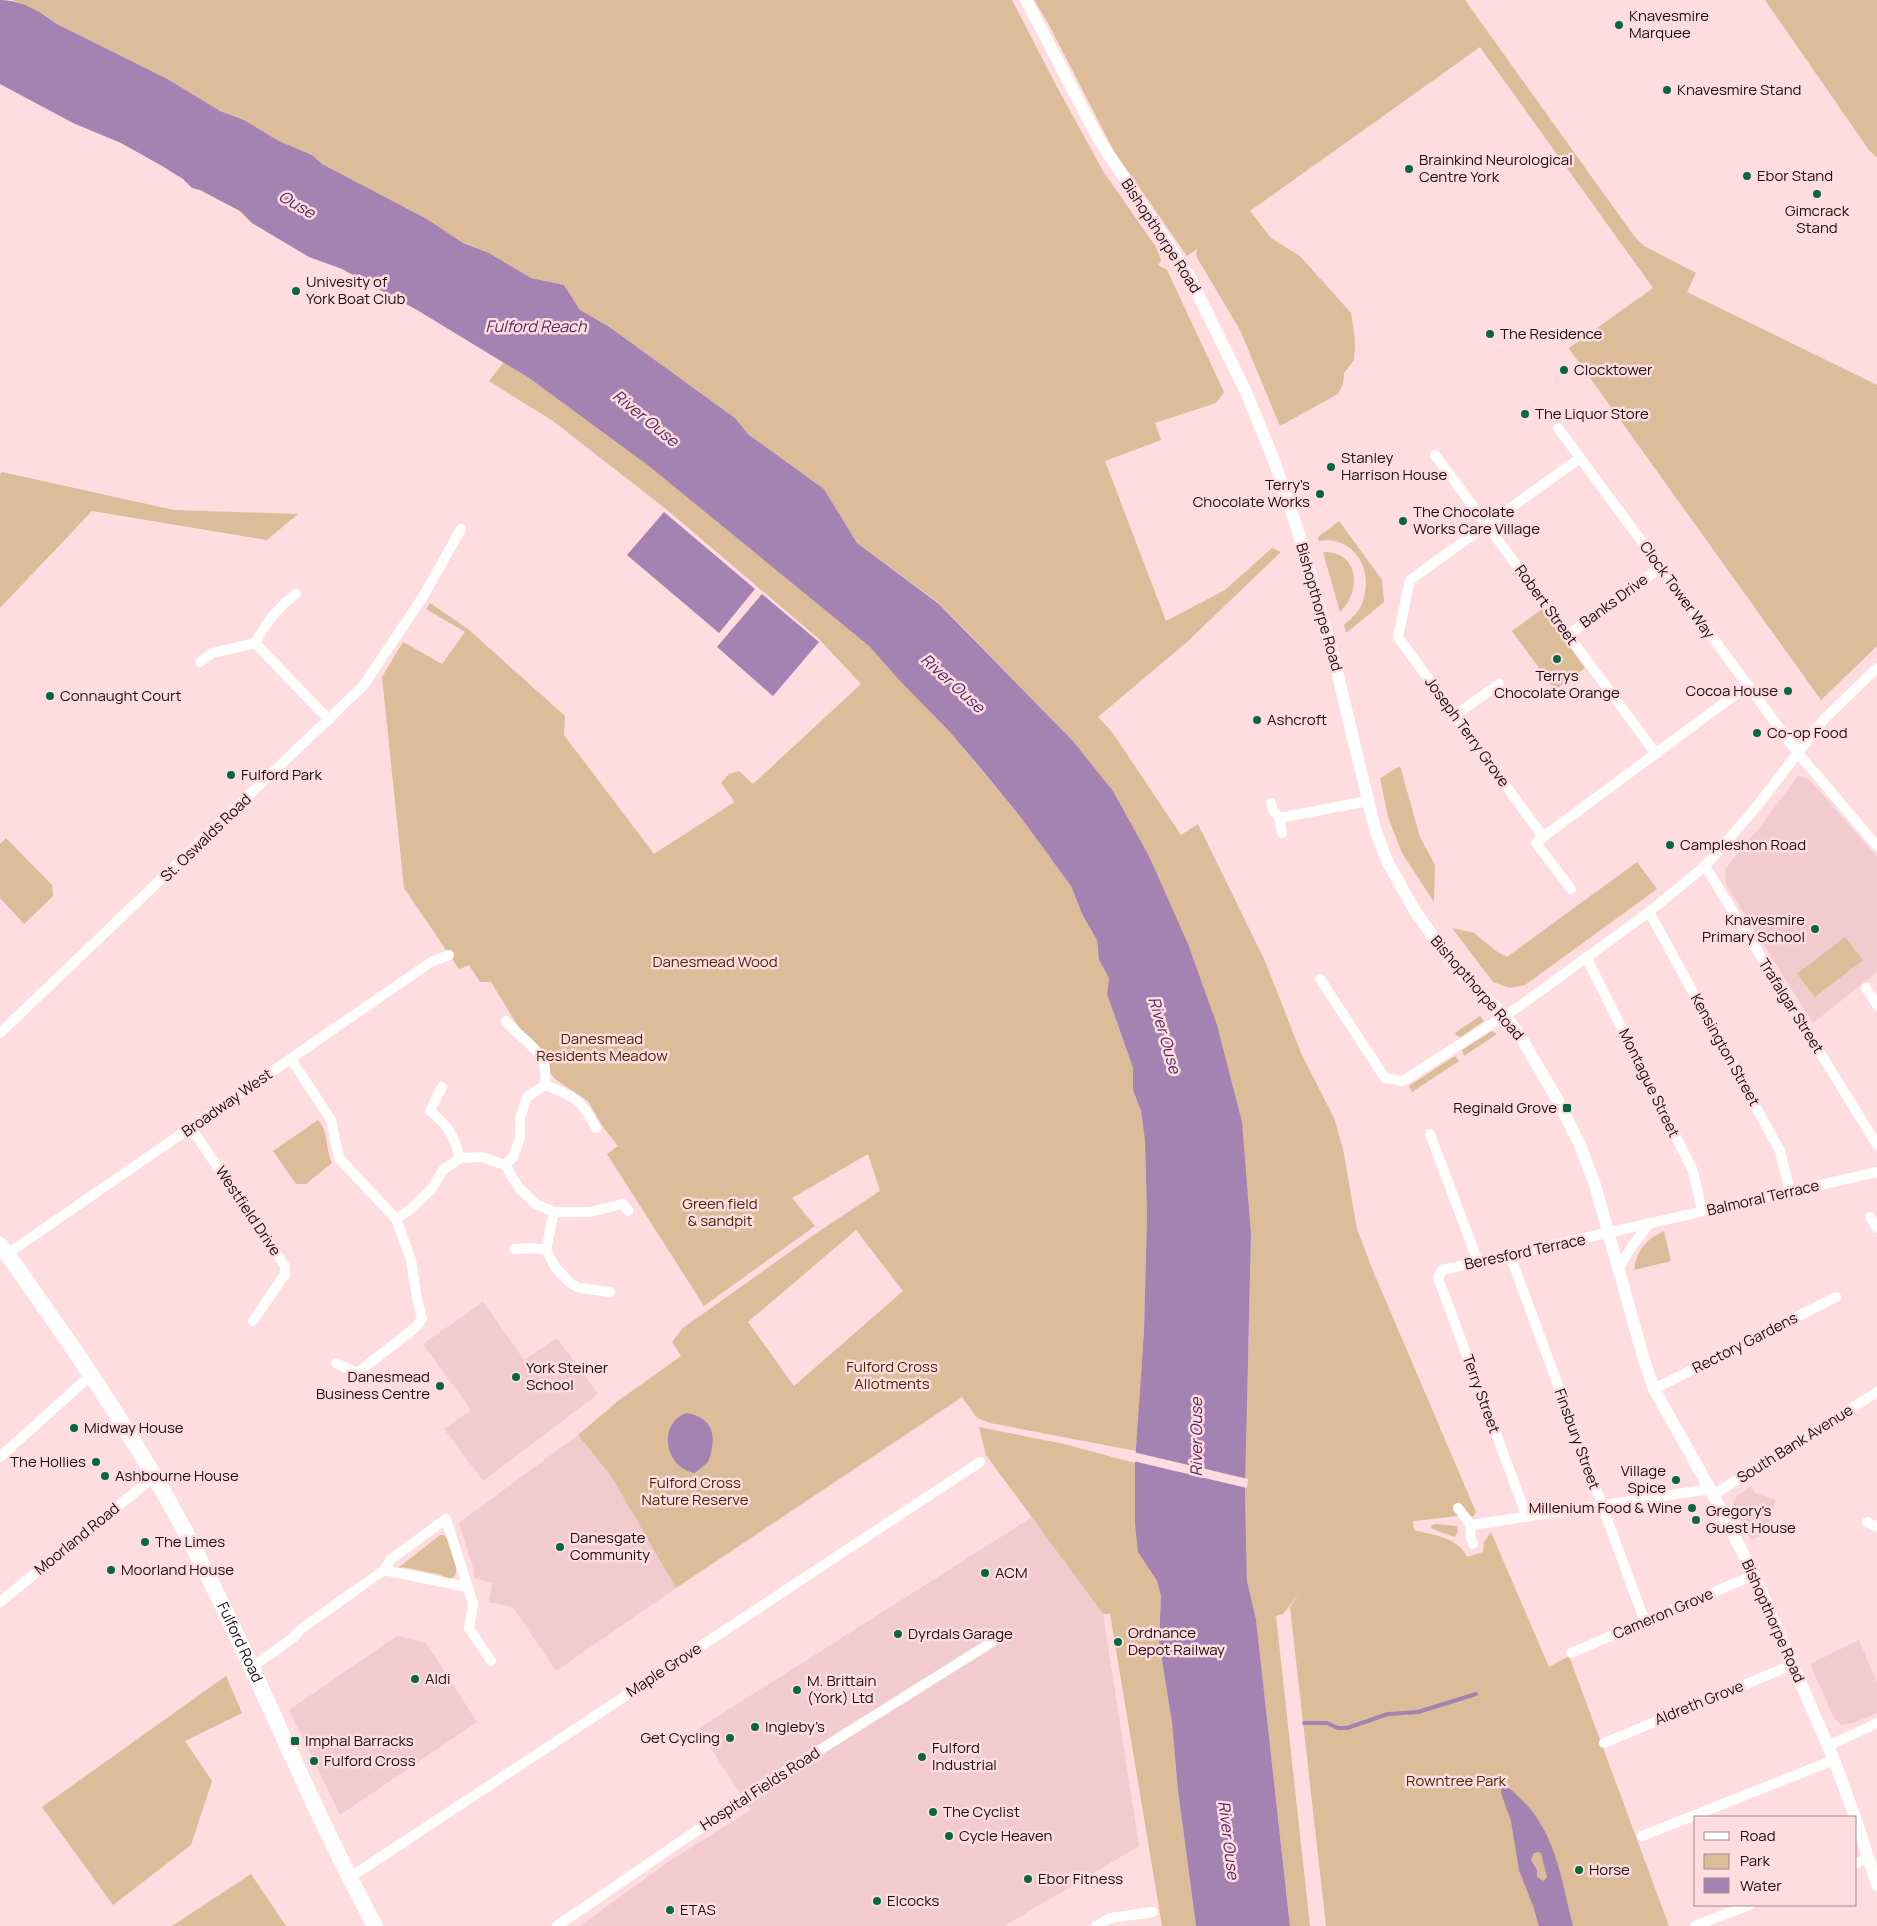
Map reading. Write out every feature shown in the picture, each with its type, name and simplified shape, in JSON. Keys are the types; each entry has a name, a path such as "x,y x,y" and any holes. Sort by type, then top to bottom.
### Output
{"main road":[{"name":"Fulford Road","path":"2,1253 92,1375 154,1476 202,1563 350,1878 375,1926"}],"street":[{"name":"Bishopthorpe Road","path":"1026,0 1099,140 1188,274 1246,392 1297,528 1333,654 1375,829 1388,863 1415,911 1456,968 1505,1016 1517,1031 1540,1067 1580,1145 1595,1185 1644,1360 1654,1389 1754,1575 1834,1760 1854,1816"},
{"name":"Clock Tower Way","path":"1558,428 1797,752 1877,846"},
{"name":"Robert Street","path":"1435,455 1656,754"},
{"name":"Joseph Terry Grove","path":"1544,838 1398,637 1410,580 1580,458"},
{"name":"St. Oswalds Road","path":"0,1033 363,686 375,672 420,601 461,529"},
{"name":"Banks Drive","path":"1568,635 1661,567"},
{"path":"255,643 262,629 285,602 296,594"},
{"path":"255,643 329,720"},
{"path":"200,662 212,653 255,643"},
{"path":"1320,978 1384,1078 1403,1080 1505,1016 1649,912 1705,866 1753,811 1824,719 1877,668"},
{"path":"1454,716 1499,684"},
{"path":"1571,889 1536,843 1748,685"},
{"path":"1279,818 1368,801"},
{"path":"1271,803 1273,810 1279,818 1282,833"},
{"name":"Trafalgar Street","path":"1705,866 1877,1146"},
{"name":"Kensington Street","path":"1649,912 1780,1151 1790,1192"},
{"name":"Broadway West","path":"2,1253 191,1128 431,962 449,955"},
{"name":"Montague Street","path":"1586,957 1692,1172 1702,1212"},
{"path":"1866,988 1877,1005"},
{"path":"506,1021 515,1033 530,1044 544,1064 545,1085"},
{"path":"291,1059 331,1120 339,1158 396,1219 411,1260 422,1319 416,1327 357,1372 336,1363"},
{"path":"545,1085 580,1101 589,1113 596,1128"},
{"path":"505,1165 513,1157 520,1138 520,1118 527,1097 545,1085"},
{"path":"442,1087 426,1111 443,1122 454,1136 460,1158"},
{"name":"Westfield Drive","path":"191,1128 285,1266 285,1274 253,1321"},
{"path":"1430,1134 1478,1262"},
{"path":"396,1219 412,1208 432,1188 443,1170 460,1158 482,1158 505,1165 519,1188 536,1204 554,1212 590,1212 622,1204 628,1211"},
{"name":"Balmoral Terrace","path":"1608,1234 1877,1172"},
{"path":"554,1212 546,1250 555,1267 570,1283 579,1288 610,1292"},
{"path":"1870,1217 1877,1228"},
{"path":"1619,1268 1632,1246 1649,1224"},
{"name":"Beresford Terrace","path":"1442,1270 1608,1234"},
{"path":"514,1250 532,1248 546,1250"},
{"name":"Finsbury Street","path":"1510,1256 1645,1622"},
{"name":"Terry Street","path":"1442,1270 1438,1278 1527,1517"},
{"name":"Rectory Gardens","path":"1654,1389 1836,1297"},
{"path":"0,1457 92,1375"},
{"name":"South Bank Avenue","path":"1711,1492 1877,1392"},
{"name":"Maple Grove","path":"350,1878 980,1462"},
{"name":"Moorland Road","path":"0,1602 154,1476"},
{"path":"1471,1525 1711,1492"},
{"path":"1458,1508 1471,1525 1470,1536 1473,1544"},
{"path":"252,1667 294,1637 301,1629 384,1570 391,1559 446,1520 473,1604 469,1628 491,1661"},
{"path":"1867,1522 1877,1526"},
{"path":"384,1570 468,1588"},
{"name":"Cameron Grove","path":"1571,1653 1754,1575"},
{"name":"Hospital Fields Road","path":"558,1926 762,1786 992,1642"},
{"name":"Aldreth Grove","path":"1604,1743 1794,1664"},
{"path":"1828,1746 1877,1723"},
{"path":"1642,1836 1834,1760"},
{"name":"Bishopthorpe Road","path":"1857,1824 1877,1885"},
{"path":"1857,1863 1868,1858"},
{"path":"1695,1926 1746,1906"},
{"path":"1096,1926 1110,1918 1153,1912"}],"shaded area":[{"name":"Knavesmire Primary School","path":"1798,776 1809,779 1877,857 1877,972 1813,1023 1726,885 1725,869 1760,827"},
{"name":"York Steiner School","path":"483,1302 524,1360 557,1338 598,1394 483,1481 444,1429 471,1410 423,1344"},
{"name":"Danesgate Community","path":"578,1435 611,1476 676,1588 556,1671 513,1607 489,1602 492,1583 474,1578 474,1571 459,1523"},
{"path":"1751,1486 1755,1493 1776,1500 1769,1519 1774,1530 1751,1540 1733,1503 1737,1496"},
{"path":"1032,1517 1103,1614 1139,1846 1004,1926 580,1926 668,1862 751,1810 698,1729"},
{"path":"397,1636 426,1643 477,1722 340,1815 289,1710"},
{"path":"1859,1640 1877,1683 1877,1713 1853,1723 1841,1725 1834,1718 1810,1664"}],"green space":[{"name":"Rowntree Park","path":"12,0 1012,0 1103,171 1158,250 1161,261 1158,265 1167,270 1224,392 1216,403 1155,423 1161,440 1105,461 1166,621 1225,590 1272,548 1281,552 1187,642 1098,717 1112,732 1181,835 1198,824 1265,961 1301,1053 1334,1118 1343,1149 1357,1229 1373,1271 1476,1512 1473,1517 1468,1515 1413,1521 1414,1530 1437,1535 1451,1541 1463,1550 1467,1557 1483,1552 1484,1542 1491,1532 1549,1667 1569,1656 1669,1926 1326,1926 1290,1607 1300,1593 1283,1614 1276,1616 1310,1926 1290,1926 1256,1619 1247,1581 1245,1492 1251,1235 1149,856 1113,791 1073,741 939,603 857,543 824,489 749,435 735,418 608,326 580,310 564,285 531,278 489,253 463,243 427,219 322,164 312,155 279,141 244,120 220,111 168,80 55,23 45,15"},
{"path":"1034,0 1465,0 1634,236 1644,246 1696,273 1687,292 1877,385 1877,646 1821,700 1570,350 1569,348 1653,288 1480,47 1250,211 1271,238 1300,256 1351,313 1354,332 1354,360 1344,373 1343,384 1338,394 1280,426 1240,330 1196,256 1197,249 1187,256 1114,151 1048,23"},
{"path":"1765,0 1877,0 1877,158 1869,150"},
{"path":"504,362 529,378 650,466 869,646 949,731 1022,819 1071,886 1083,916 1097,940 1099,960 1109,978 1107,994 1133,1068 1133,1090 1141,1111 1145,1141 1147,1216 1144,1330 1136,1451 990,1423 977,1418 962,1397 676,1588 611,1476 578,1435 618,1401 681,1356 672,1342 683,1328 818,1232 880,1191 868,1154 792,1198 815,1226 704,1306 607,1154 618,1146 603,1127 588,1101 556,1080 550,1073 549,1063 538,1046 523,1034 491,982 480,982 469,965 459,969 404,888 382,677 403,642 442,664 465,632 426,609 430,603 468,629 565,716 564,735 654,854 733,803 734,801 721,783 729,774 739,771 753,784 861,684 819,639 666,509 553,421 489,381","holes":["856,1230 903,1291 794,1386 748,1322"]},
{"path":"2,472 174,510 298,514 267,540 92,511 0,608 0,474"},
{"path":"1339,521 1382,580 1384,602 1346,633 1344,625 1362,605 1366,589 1366,578 1358,557 1351,549 1342,543 1319,541 1318,537"},
{"path":"1323,552 1335,553 1344,558 1350,565 1353,574 1352,594 1340,612"},
{"path":"1542,609 1585,668 1555,690 1512,631"},
{"path":"1400,766 1420,837 1435,865 1434,902 1402,853 1388,817 1380,778"},
{"path":"6,838 52,885 53,896 24,924 0,898 0,844"},
{"path":"1637,862 1657,889 1525,985 1510,988 1493,982 1452,928 1474,933 1496,951 1507,957"},
{"path":"1845,937 1863,960 1815,997 1797,974"},
{"path":"1480,1016 1484,1021 1461,1037 1457,1036 1455,1033"},
{"path":"1492,1031 1497,1034 1464,1056 1462,1050"},
{"path":"1455,1056 1459,1061 1412,1092 1409,1086"},
{"path":"318,1120 324,1130 332,1163 306,1184 296,1184 273,1151"},
{"path":"1664,1231 1671,1261 1634,1270 1637,1257 1643,1246 1652,1237"},
{"path":"979,1427 1064,1444 1135,1463 1135,1525 1138,1552 1157,1581 1161,1596 1159,1641 1172,1723 1178,1791 1196,1926 1162,1926 1110,1614 1103,1614 986,1455"},
{"path":"1435,1524 1457,1526 1458,1531 1455,1537 1432,1529 1431,1526"},
{"path":"440,1535 444,1535 454,1554 457,1566 455,1576 450,1579 443,1579 442,1575 403,1567 397,1569"},
{"path":"226,1676 242,1713 185,1741 212,1781 191,1845 113,1905 42,1807"},
{"path":"251,1874 286,1926 172,1926"}],"water":[{"path":"0,0 15,2 36,10 55,23 169,80 220,111 244,120 279,141 312,155 322,164 427,219 463,243 489,253 531,278 564,285 580,310 608,326 735,418 749,435 824,489 857,543 939,604 1073,741 1113,791 1149,856 1188,944 1217,1025 1242,1122 1251,1235 1245,1492 1247,1581 1256,1619 1290,1926 1196,1926 1178,1791 1172,1723 1159,1641 1161,1596 1157,1581 1138,1552 1135,1525 1135,1463 1144,1330 1147,1216 1145,1141 1141,1111 1133,1090 1133,1068 1107,994 1109,978 1099,960 1097,940 1083,916 1071,886 1022,819 982,770 949,731 869,646 649,466 529,378 417,310 342,269 309,257 252,223 240,211 200,190 192,188 183,179 121,143 73,123 0,84"},
{"path":"664,512 755,589 719,633 627,555"},
{"path":"762,594 819,642 773,696 717,647"},
{"path":"686,1413 703,1419 708,1424 713,1437 708,1462 695,1473 685,1470 677,1464 668,1446 668,1436 671,1427 677,1419"},
{"path":"1505,1786 1523,1801 1543,1828 1556,1859 1573,1926 1539,1926 1519,1870 1511,1821 1501,1789","holes":["1534,1853 1541,1853 1547,1877 1544,1881 1537,1877 1537,1870 1531,1860"]}],"pier":[{"path":"1133,1452 1248,1479 1247,1488 1133,1461"}],"waterway":[{"path":"1304,1723 1327,1723 1338,1728 1347,1728 1388,1714 1418,1712 1476,1694"}],"place":[{"name":"Knavesmire Marquee","path":"1619,25"},
{"name":"Knavesmire Stand","path":"1667,90"},
{"name":"Brainkind Neurological Centre York","path":"1409,169"},
{"name":"Ebor Stand","path":"1747,176"},
{"name":"Gimcrack Stand","path":"1817,194"},
{"name":"Univesity of York Boat Club","path":"296,291"},
{"name":"The Residence","path":"1490,334"},
{"name":"Clocktower","path":"1564,370"},
{"name":"The Liquor Store","path":"1525,414"},
{"name":"Stanley Harrison House","path":"1331,467"},
{"name":"Terry's Chocolate Works","path":"1320,494"},
{"name":"The Chocolate Works Care Village","path":"1403,521"},
{"name":"Terrys Chocolate Orange","path":"1557,659"},
{"name":"Cocoa House","path":"1788,691"},
{"name":"Connaught Court","path":"50,696"},
{"name":"Ashcroft","path":"1257,720"},
{"name":"Co-op Food","path":"1757,733"},
{"name":"Fulford Park","path":"231,775"},
{"name":"Campleshon Road","path":"1670,845"},
{"name":"Knavesmire Primary School","path":"1815,929"},
{"name":"Reginald Grove","path":"1567,1108"},
{"name":"York Steiner School","path":"516,1377"},
{"name":"Danesmead Business Centre","path":"440,1386"},
{"name":"Midway House","path":"74,1428"},
{"name":"The Hollies","path":"96,1462"},
{"name":"Ashbourne House","path":"105,1476"},
{"name":"Village Spice","path":"1676,1480"},
{"name":"Millenium Food & Wine","path":"1692,1508"},
{"name":"Gregory's Guest House","path":"1696,1520"},
{"name":"The Limes","path":"145,1542"},
{"name":"Danesgate Community","path":"560,1547"},
{"name":"Moorland House","path":"111,1570"},
{"name":"ACM","path":"985,1573"},
{"name":"Dyrdals Garage","path":"898,1634"},
{"name":"Ordnance Depot Railway","path":"1118,1642"},
{"name":"Aldi","path":"415,1679"},
{"name":"M. Brittain (York) Ltd","path":"797,1690"},
{"name":"Ingleby’s","path":"755,1727"},
{"name":"Get Cycling","path":"730,1738"},
{"name":"Imphal Barracks","path":"295,1741"},
{"name":"Fulford Industrial","path":"922,1757"},
{"name":"Fulford Cross","path":"314,1761"},
{"name":"The Cyclist","path":"933,1812"},
{"name":"Cycle Heaven","path":"949,1836"},
{"name":"Horse","path":"1579,1870"},
{"name":"Ebor Fitness","path":"1028,1879"},
{"name":"Elcocks","path":"877,1901"},
{"name":"ETAS","path":"670,1910"}],"water label":[{"name":"Ouse","path":"297,204"},
{"name":"Fulford Reach","path":"536,326"},
{"name":"River Ouse","path":"646,418"},
{"name":"River Ouse","path":"953,683"},
{"name":"River Ouse","path":"1165,1035"},
{"name":"River Ouse","path":"1196,1437"},
{"name":"River Ouse","path":"1229,1840"}],"park label":[{"name":"Danesmead Wood","path":"715,962"},
{"name":"Danesmead Residents Meadow","path":"602,1048"},
{"name":"Green field & sandpit","path":"720,1212"},
{"name":"Fulford Cross Allotments","path":"892,1376"},
{"name":"Fulford Cross Nature Reserve","path":"695,1492"}]}
